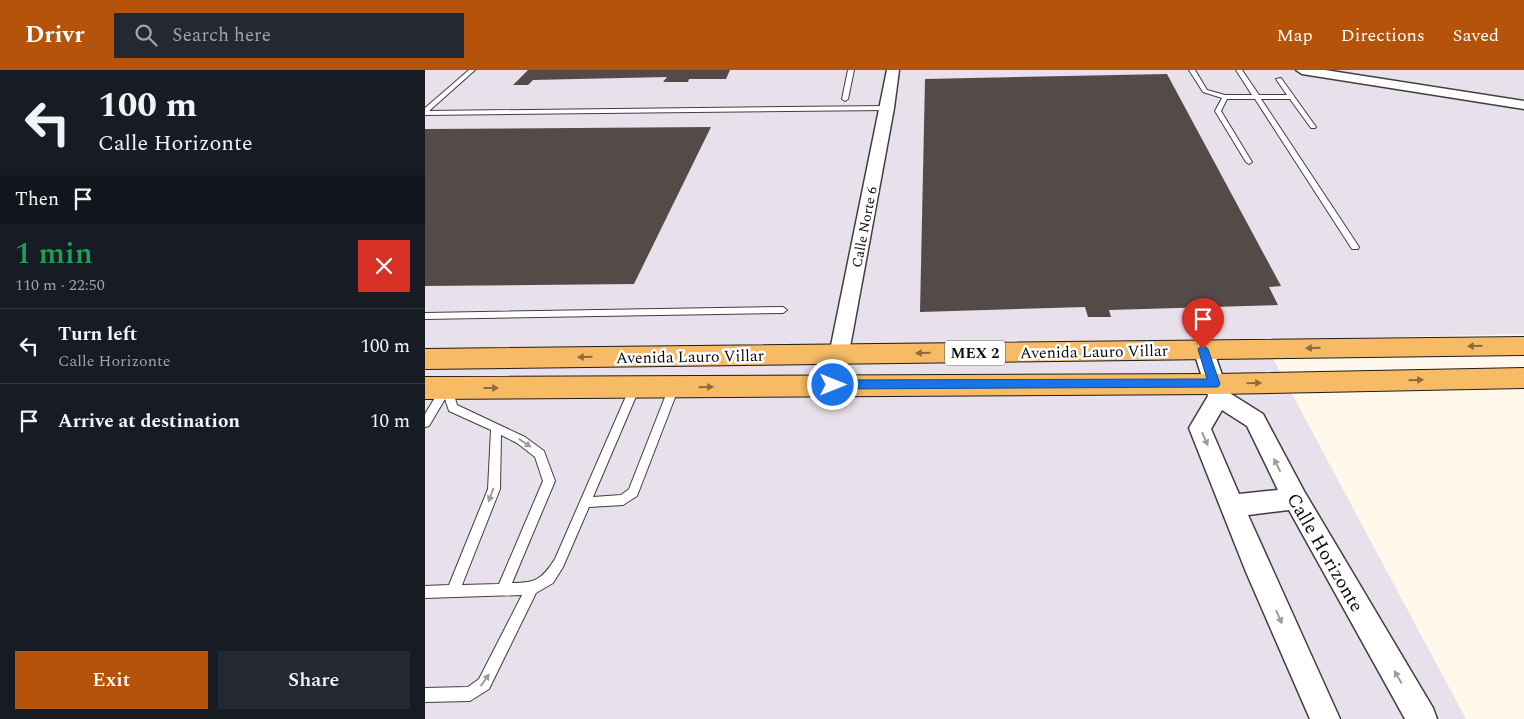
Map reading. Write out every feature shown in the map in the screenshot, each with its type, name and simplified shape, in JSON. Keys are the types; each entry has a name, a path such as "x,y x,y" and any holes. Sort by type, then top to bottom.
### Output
{"main road":[{"name":"Avenida Lauro Villar","path":"425,359 1524,346"},
{"path":"436,388 466,358"},
{"name":"Avenida Lauro Villar","path":"436,388 833,385 1217,390 1524,378"}],"street":[{"name":"Calle Norte 6","path":"833,385 893,70"},
{"path":"1301,70 1524,105"},
{"path":"1203,349 1217,390 1200,428 1259,572 1325,719"},
{"name":"Calle Horizonte","path":"1217,390 1255,420 1295,499 1423,719"},
{"path":"1233,506 1295,499"}],"lane":[{"path":"425,112 472,70"},
{"path":"845,99 851,70"},
{"path":"1192,70 1205,91 1225,97 1291,97"},
{"path":"1239,70 1355,247"},
{"path":"1279,79 1313,127"},
{"path":"1225,97 1218,110 1249,162"},
{"path":"425,112 887,108"},
{"path":"425,316 783,310"},
{"path":"425,592 532,588 549,579 559,563 635,387"},
{"path":"586,502 623,500 633,492 674,387"},
{"path":"425,423 436,388"},
{"path":"436,388 453,408 521,440 540,454 549,481 503,589"},
{"path":"453,591 494,489 497,430"},
{"path":"425,694 470,694 485,684 532,588"}],"shaded area":[{"path":"425,70 1524,70 1524,334 1263,340 1466,719 425,719"}],"building":[{"path":"528,70 730,70 726,79 689,79 688,82 663,82 667,77 533,80 528,85 513,85"},
{"path":"1167,74 1281,286 1269,287 1278,305 1109,310 1111,317 1088,317 1085,307 920,312 925,79"},
{"path":"711,127 634,284 425,286 425,129"}],"route":[{"path":"833,385 1214,384 1203,349"}]}
